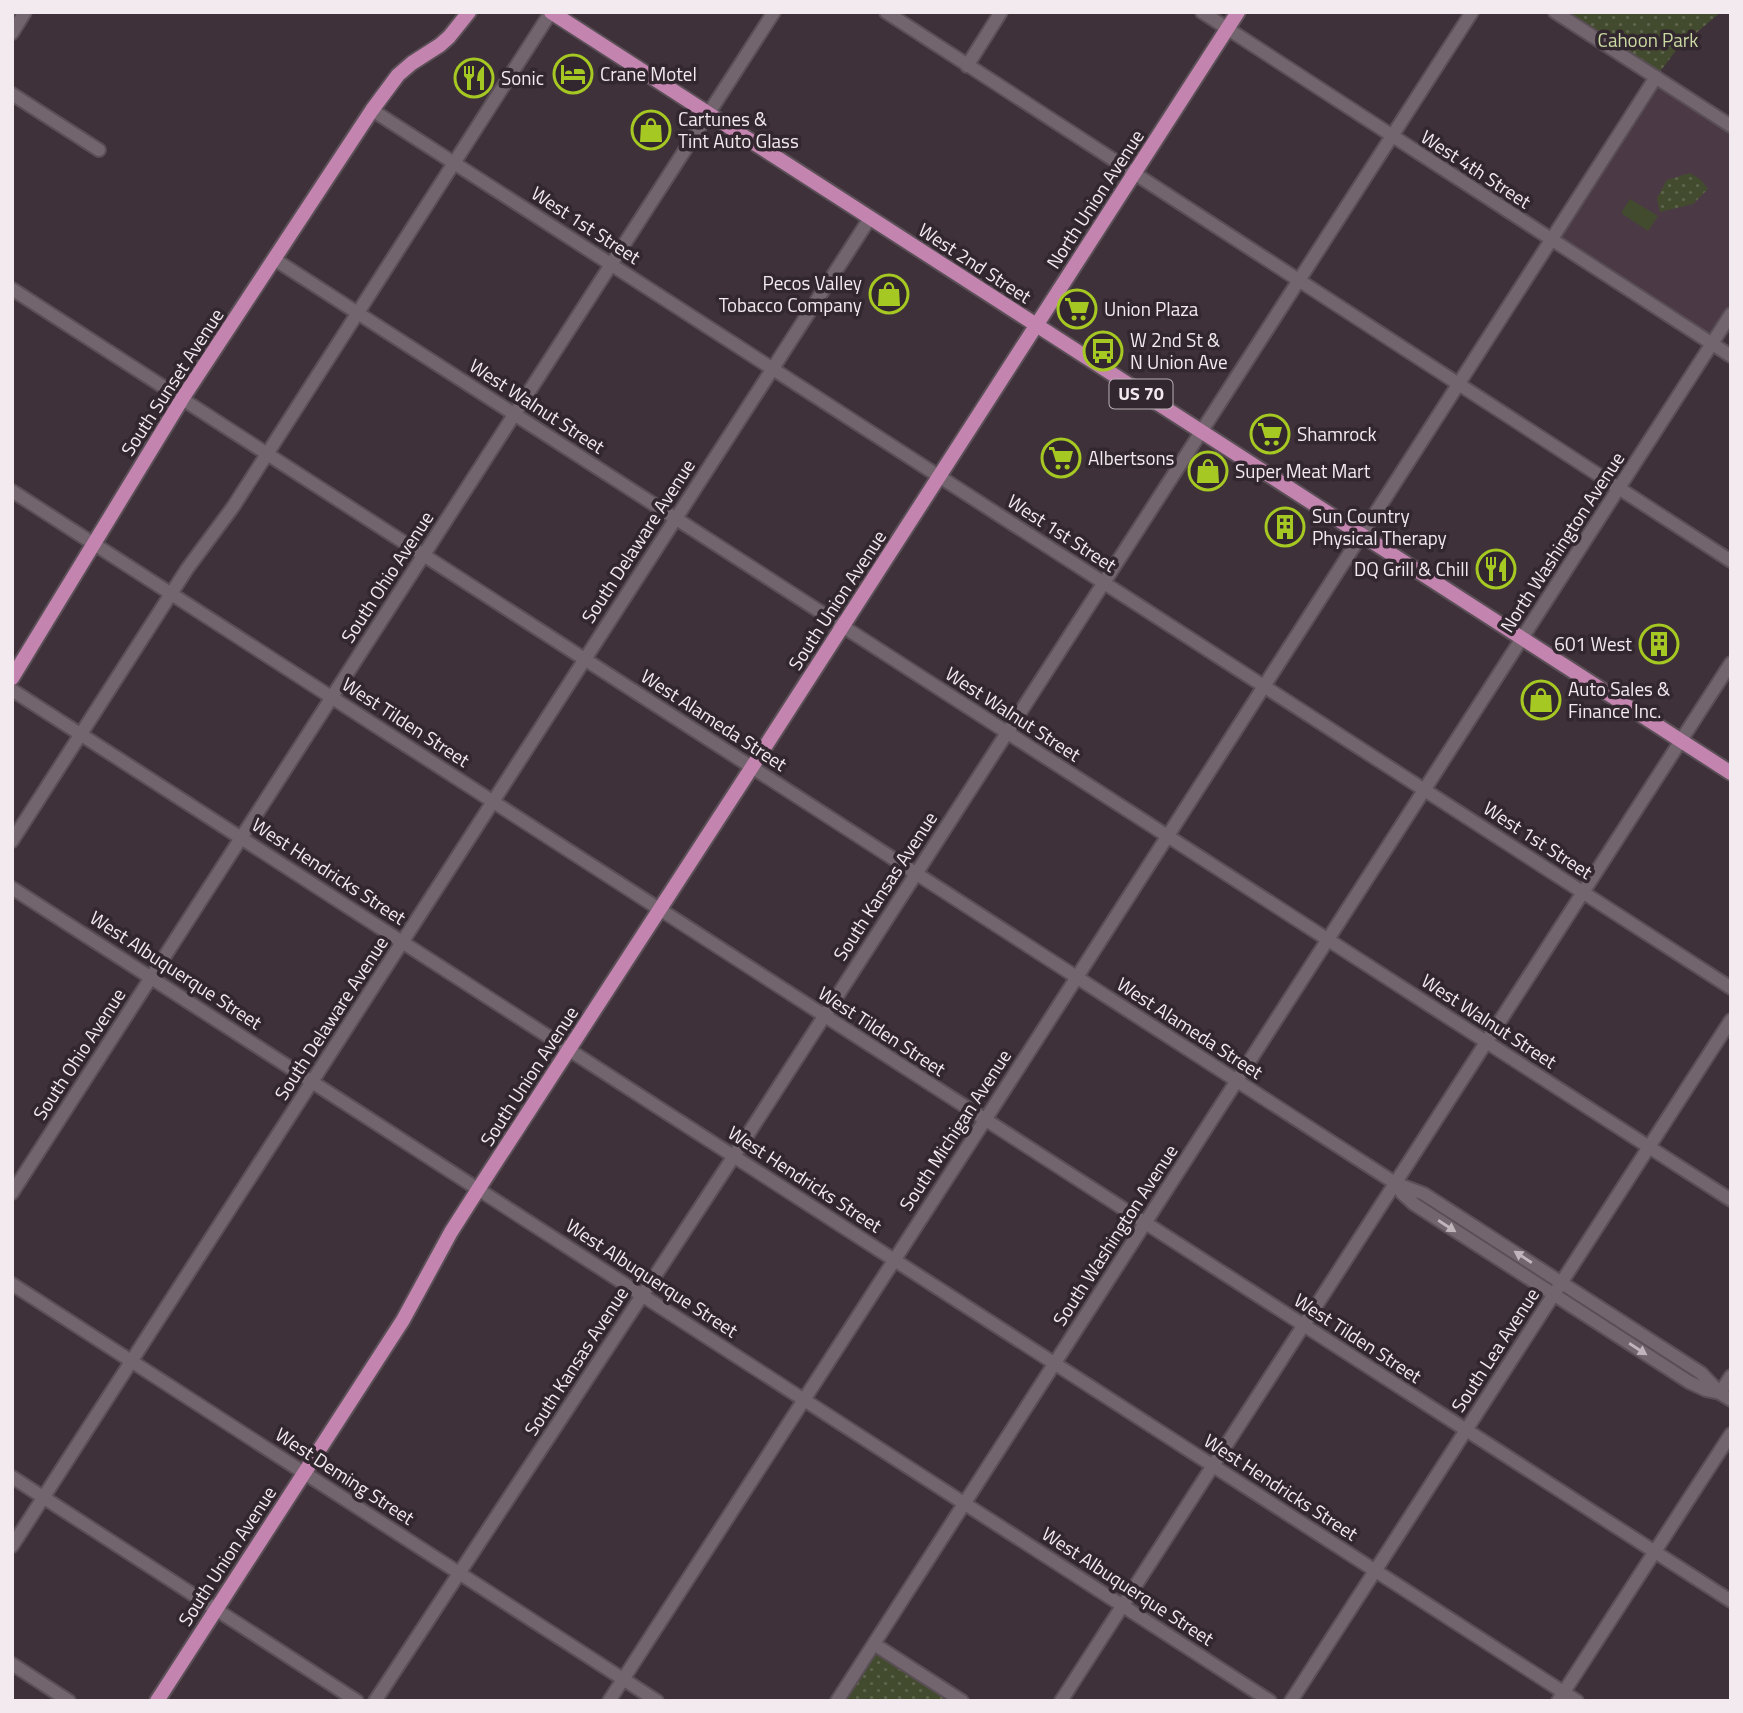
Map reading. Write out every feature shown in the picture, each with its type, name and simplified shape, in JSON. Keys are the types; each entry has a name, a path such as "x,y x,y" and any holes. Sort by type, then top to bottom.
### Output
{"main road":[{"name":"South Sunset Avenue","path":"12,678 182,399 372,110 398,75 440,45 469,12"},
{"name":"West 2nd Street","path":"551,12 1731,773"},
{"name":"North Union Avenue","path":"939,476 1238,12"},
{"name":"South Union Avenue","path":"157,1701 403,1320 451,1232 479,1188 939,476"}],"street":[{"path":"12,33 25,12"},
{"path":"12,841 171,593 233,508 551,12"},
{"name":"South Ohio Avenue","path":"12,1193 774,12"},
{"path":"886,12 1731,561"},
{"path":"967,66 1001,12"},
{"name":"West 4th Street","path":"1202,12 1731,356"},
{"name":"South Kansas Avenue","path":"375,1701 734,1156 1472,12"},
{"path":"1555,12 1731,126"},
{"name":"South Michigan Avenue","path":"609,1701 1656,77"},
{"path":"12,94 99,150"},
{"name":"West 1st Street","path":"372,110 1731,988"},
{"name":"South Delaware Avenue","path":"12,1546 870,218"},
{"name":"West Walnut Street","path":"274,259 1731,1200"},
{"name":"West Alameda Street","path":"12,289 1395,1183 1424,1194 1562,1282 1701,1373 1725,1396"},
{"name":"North Washington Avenue","path":"1425,790 1731,314"},
{"name":"West Tilden Street","path":"12,491 1731,1601"},
{"path":"1062,1701 1731,663"},
{"name":"West Hendricks Street","path":"12,690 1375,1571 1561,1697 1577,1701"},
{"name":"South Washington Avenue","path":"837,1701 1425,790"},
{"name":"West Albuquerque Street","path":"12,888 1270,1701"},
{"name":"South Lea Avenue","path":"1291,1701 1731,1020"},
{"name":"West Alameda Street","path":"1395,1183 1414,1204 1553,1295 1689,1382 1725,1396"},
{"name":"West Deming Street","path":"12,1284 657,1701"},
{"path":"1725,1396 1731,1376"},
{"path":"1561,1697 1731,1434"},
{"path":"12,1476 357,1701"},
{"path":"874,1644 962,1701"},
{"path":"12,1664 69,1701"}],"shaded area":[{"path":"1656,77 1731,126 1731,314 1712,344 1551,240"}],"green space":[{"name":"Cahoon Park","path":"1555,12 1721,12 1677,49 1656,77"},
{"path":"1690,173 1708,189 1693,204 1660,212 1657,198 1667,180"},
{"path":"1630,199 1658,216 1648,231 1621,213"},
{"path":"874,1644 962,1701 837,1701"}],"place":[{"name":"Crane Motel","path":"573,74"},
{"name":"Sonic","path":"474,78"},
{"name":"Cartunes & Tint Auto Glass","path":"651,130"},
{"name":"Pecos Valley Tobacco Company","path":"889,294"},
{"name":"Union Plaza","path":"1077,309"},
{"name":"W 2nd St & N Union Ave","path":"1103,351"},
{"name":"Shamrock","path":"1270,434"},
{"name":"Albertsons","path":"1061,458"},
{"name":"Super Meat Mart","path":"1208,471"},
{"name":"Sun Country Physical Therapy","path":"1285,527"},
{"name":"DQ Grill & Chill","path":"1496,569"},
{"name":"601 West","path":"1659,644"},
{"name":"Auto Sales & Finance Inc.","path":"1541,700"}]}
